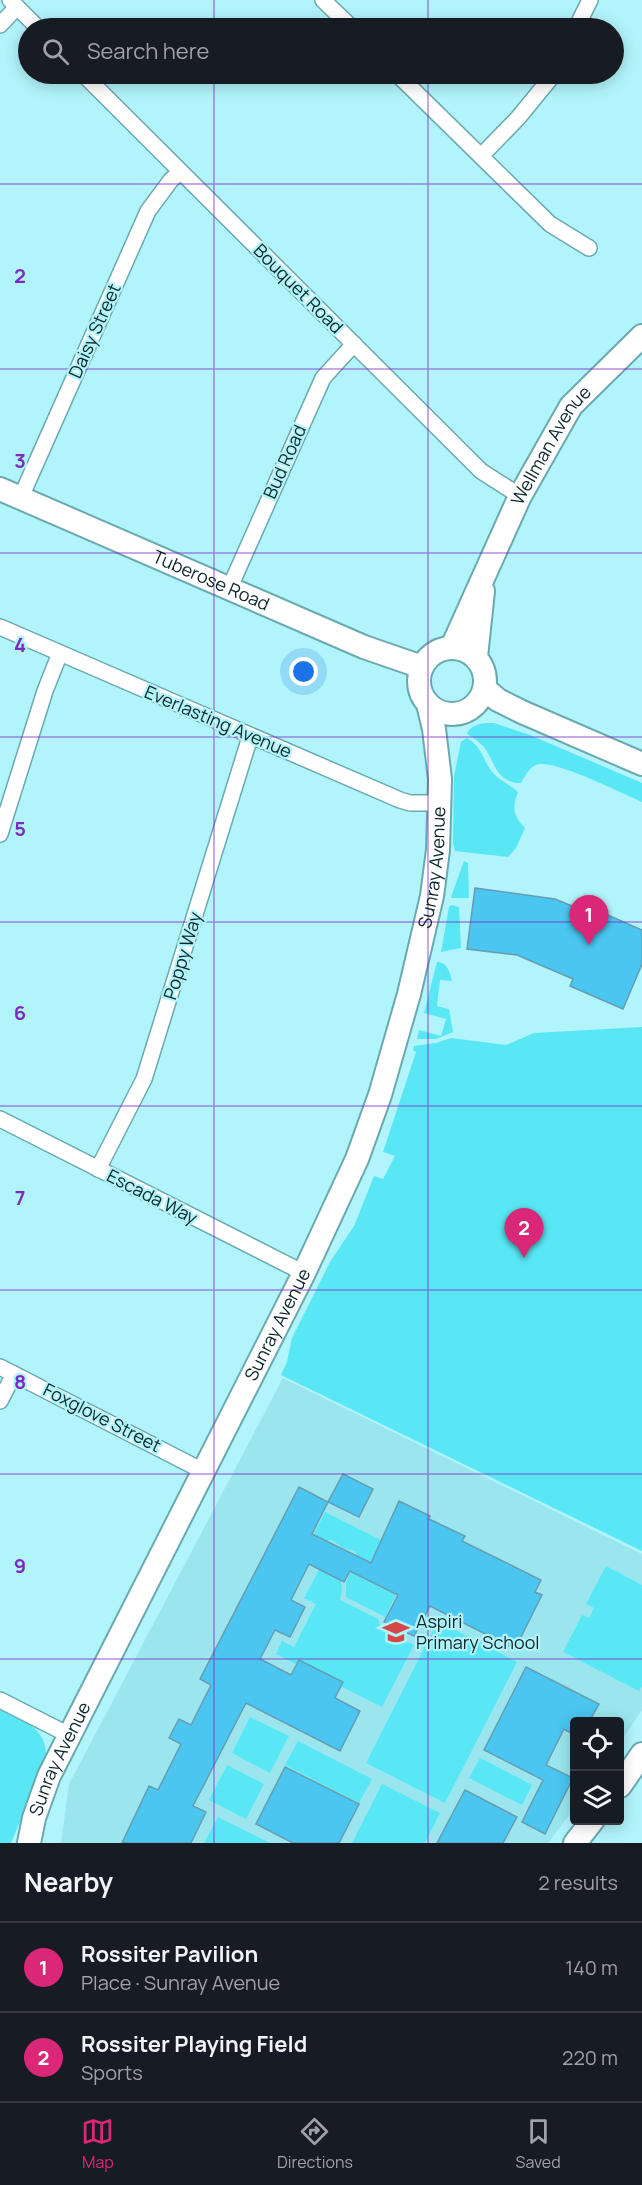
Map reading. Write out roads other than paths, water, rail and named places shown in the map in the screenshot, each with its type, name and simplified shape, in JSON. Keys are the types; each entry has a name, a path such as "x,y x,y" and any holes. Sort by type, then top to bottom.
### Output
{"street":[{"path":"323,0 342,18"},
{"path":"581,18 590,0"},
{"path":"0,26 13,3 28,18"},
{"name":"Bouquet Road","path":"93,84 481,471 520,496"},
{"path":"407,84 550,224 589,248"},
{"path":"481,156 518,118 546,84"},
{"name":"Daisy Street","path":"21,497 148,211 180,172"},
{"name":"Wellman Avenue","path":"452,647 520,496 571,405 642,336"},
{"name":"Bud Road","path":"230,587 323,378 354,345"},
{"name":"Tuberose Road","path":"0,489 364,647 422,667"},
{"name":"Wellman Avenue","path":"476,657 485,572"},
{"name":"Everlasting Avenue","path":"0,627 400,800 440,802"},
{"path":"452,647 461,648 476,657 485,672 485,689 475,705 458,714 447,714 436,710 428,704 419,686 422,667 434,653 452,647"},
{"path":"0,834 45,691 60,653"},
{"path":"485,689 498,700 522,712 642,764"},
{"name":"Sunray Avenue","path":"29,1843 34,1818 49,1776 304,1273 357,1159 380,1095 409,994 432,896 438,850 440,778 434,729 428,704"},
{"name":"Sunray Avenue","path":"440,778 458,714"},
{"name":"Poppy Way","path":"98,1169 144,1079 250,736"},
{"name":"Escada Way","path":"0,1119 304,1273"},
{"path":"0,1401 7,1370"},
{"name":"Foxglove Street","path":"7,1370 203,1471"},
{"path":"0,1700 69,1736"},
{"path":"624,1780 642,1754"},
{"path":"575,1843 590,1825"}],"place":[{"name":"Rossiter Pavilion","path":"589,945"},
{"name":"Rossiter Playing Field","path":"524,1258"},
{"name":"Aspiri Primary School","path":"396,1632"}]}
